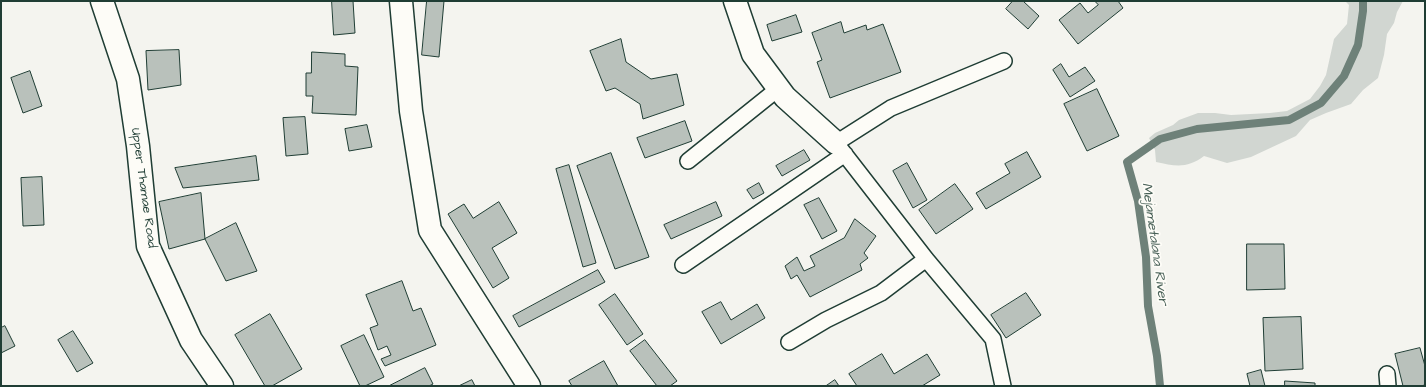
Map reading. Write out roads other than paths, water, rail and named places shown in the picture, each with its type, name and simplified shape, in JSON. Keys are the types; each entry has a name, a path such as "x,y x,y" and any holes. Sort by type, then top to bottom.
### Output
{"street":[{"name":"Upper Thamae Road","path":"102,1 128,79 138,146 148,246 191,340 222,386"},
{"path":"401,1 411,111 430,230 529,386"},
{"path":"735,1 753,54 785,97 840,149"}],"lane":[{"path":"683,265 840,149 890,108 1004,61"},
{"path":"688,161 779,88"},
{"path":"840,149 926,259 992,339 1003,386"},
{"path":"789,342 826,320 882,293 926,259"}],"waterway":[{"name":"Mejametalana River","path":"1160,386 1157,356 1148,306 1146,257 1138,201 1127,162 1160,139 1197,129 1289,120 1321,103 1344,76 1358,45 1363,1"}]}
